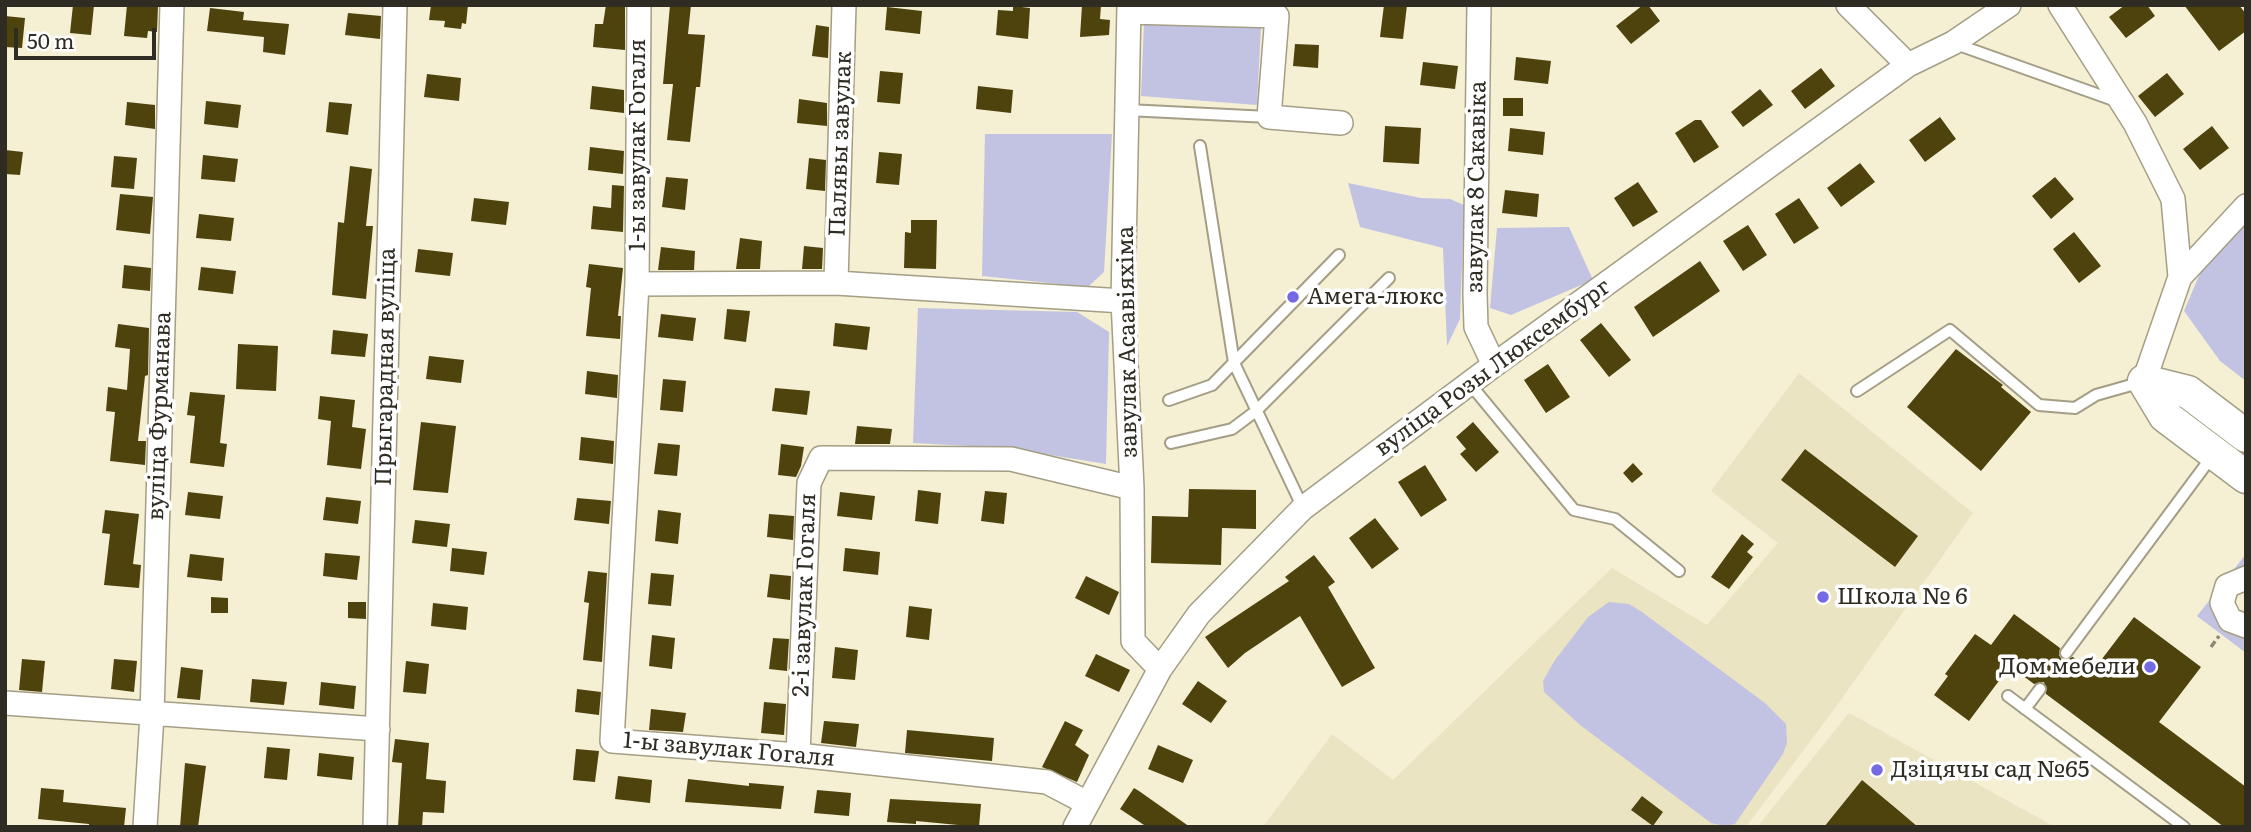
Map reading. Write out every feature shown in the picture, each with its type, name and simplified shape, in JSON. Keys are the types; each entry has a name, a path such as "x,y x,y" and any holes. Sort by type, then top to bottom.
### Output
{"main road":[{"path":"2144,381 2188,392 2246,436"},
{"path":"2144,381 2165,416 2246,478"}],"street":[{"name":"вуліца Фурманава","path":"145,827 152,715 172,5"},
{"name":"Прыгарадная вуліца","path":"374,827 395,5"},
{"name":"1-ы завулак Гогаля","path":"639,5 637,284 612,741 798,755 1047,782 1087,803"},
{"name":"Палявы завулак","path":"836,283 844,5"},
{"name":"завулак 8 Сакавіка","path":"1479,5 1475,305 1476,327 1494,365"},
{"path":"1849,5 1908,65"},
{"name":"вуліца Розы Люксембург","path":"1075,827 1160,669 1199,614 1303,509 1494,365 1908,65 1953,43 2008,5"},
{"path":"2060,5 2135,123 2173,199 2180,277"},
{"path":"1129,9 1277,16 1269,117 1341,123"},
{"name":"завулак Асаавіяхіма","path":"1129,9 1123,301 1132,488 1133,641 1160,669"},
{"path":"2144,381 2180,277 2246,205"},
{"name":"1-ы завулак Гогаля","path":"637,284 836,283 1123,301"},
{"name":"2-і завулак Гогаля","path":"798,755 809,483 821,458 1011,459 1132,488"},
{"path":"2246,578 2227,586 2222,603 2231,620 2246,625"},
{"path":"5,703 377,729"}],"lane":[{"path":"1953,43 2121,103"},
{"path":"1127,110 1269,117"},
{"path":"1200,146 1234,363 1303,509"},
{"path":"1169,400 1212,384 1339,255"},
{"path":"1171,443 1232,429 1256,411 1389,278"},
{"path":"1857,391 1950,330 2039,405 2075,408 2096,396 2144,381"},
{"path":"1470,384 1574,510 1615,519 1679,571"},
{"path":"2066,653 2214,453"},
{"path":"2025,709 2040,689"},
{"path":"2008,696 2184,827"}],"shaded area":[{"path":"1144,22 1261,26 1257,105 1141,96"},
{"path":"985,134 1112,134 1104,272 1088,287 982,276"},
{"path":"1348,183 1421,198 1450,199 1464,205 1460,319 1447,346 1443,248 1360,227"},
{"path":"2246,225 2246,381 2220,361 2184,311 2201,271"},
{"path":"1569,227 1593,280 1511,315 1490,308 1497,228"},
{"path":"918,308 1077,312 1109,332 1106,464 1007,448 913,443"},
{"name":"Школа № 6","path":"1799,373 1973,513 1838,704 1746,827 1263,827 1332,734 1393,780 1612,568 1707,625 1778,543 1711,491"},
{"path":"2246,554 2246,578 2223,594 2246,626 2246,653 2197,616"},
{"path":"1609,602 1629,604 1642,612 1765,703 1786,724 1787,743 1783,754 1735,824 1725,826 1711,823 1580,725 1544,692 1543,681 1555,660 1588,617"},
{"name":"Дзіцячы сад №65","path":"1849,713 2055,827 1757,827"}],"building":[{"path":"73,5 94,5 91,35 70,33"},
{"path":"127,5 158,6 157,32 148,31 147,38 124,36"},
{"path":"431,5 468,5 466,24 462,23 461,29 444,27 445,21 429,20"},
{"path":"606,5 625,5 625,50 593,47 595,24 603,24"},
{"path":"670,5 691,5 688,34 705,35 700,87 696,87 690,142 667,140 673,84 663,84"},
{"path":"1082,5 1101,5 1100,19 1110,20 1109,35 1080,37"},
{"path":"1384,5 1407,5 1403,39 1380,37"},
{"path":"1643,5 1648,5 1660,21 1631,44 1616,26"},
{"path":"2125,5 2147,5 2155,16 2126,38 2109,17"},
{"path":"2184,5 2239,5 2246,14 2246,31 2219,51"},
{"path":"1013,6 1030,8 1028,39 996,35 998,10 1013,11"},
{"path":"887,7 922,11 920,34 885,30"},
{"path":"210,8 244,12 243,20 289,24 285,55 263,52 264,37 207,31"},
{"path":"348,13 381,16 380,39 345,35"},
{"path":"5,16 25,18 22,48 5,47"},
{"path":"816,25 829,27 828,58 812,56"},
{"path":"1295,44 1319,45 1318,68 1293,66"},
{"path":"1516,57 1551,61 1548,84 1514,80"},
{"path":"1423,62 1458,66 1455,89 1420,85"},
{"path":"1821,68 1835,86 1805,109 1791,91"},
{"path":"880,71 903,73 900,104 877,102"},
{"path":"2167,73 2184,94 2155,117 2138,96"},
{"path":"427,74 461,78 459,101 424,97"},
{"path":"592,86 624,90 624,113 590,109"},
{"path":"978,86 1013,90 1011,113 976,109"},
{"path":"1760,89 1773,105 1743,127 1731,112"},
{"path":"1503,98 1523,98 1523,116 1503,116"},
{"path":"799,99 827,103 827,126 797,123"},
{"path":"206,101 241,105 238,128 204,124"},
{"path":"127,102 155,105 155,129 125,125"},
{"path":"329,102 352,104 348,135 326,132"},
{"path":"1940,117 1956,139 1925,162 1909,140"},
{"path":"1695,120 1701,120 1719,147 1694,163 1675,133"},
{"path":"1385,126 1421,128 1419,164 1383,162"},
{"path":"2212,126 2229,148 2200,170 2183,149"},
{"path":"1510,128 1545,132 1543,155 1508,151"},
{"path":"590,147 624,151 623,174 588,170"},
{"path":"5,150 23,152 20,175 5,174"},
{"path":"879,152 902,154 899,185 876,183"},
{"path":"203,155 238,159 235,182 201,179"},
{"path":"114,156 137,158 134,189 111,187"},
{"path":"809,158 826,160 825,191 806,189"},
{"path":"1860,163 1875,182 1841,207 1827,188"},
{"path":"350,166 372,169 366,226 373,226 366,299 332,295 338,222 344,223"},
{"path":"666,177 688,179 685,210 662,207"},
{"path":"2055,177 2074,199 2051,219 2032,196"},
{"path":"1638,182 1658,212 1633,227 1614,198"},
{"path":"612,185 624,186 623,232 591,229 593,206 611,208"},
{"path":"1505,190 1539,194 1537,217 1502,213"},
{"path":"120,194 153,197 150,234 116,230"},
{"path":"474,198 509,202 506,225 471,221"},
{"path":"1799,198 1819,228 1794,244 1775,214"},
{"path":"199,214 234,218 231,241 196,238"},
{"path":"911,220 937,220 936,269 904,268 905,232 911,233"},
{"path":"1748,225 1767,255 1743,271 1723,241"},
{"path":"2074,232 2101,266 2079,283 2053,249"},
{"path":"740,238 762,241 760,269 736,269"},
{"path":"804,246 823,248 822,269 802,269"},
{"path":"661,247 695,251 694,270 658,270"},
{"path":"418,249 453,253 450,276 415,272"},
{"path":"1700,261 1720,291 1653,337 1634,307"},
{"path":"589,264 623,268 618,316 621,316 620,339 586,336 591,288 586,287"},
{"path":"124,265 151,268 150,291 122,288"},
{"path":"201,267 236,271 233,294 198,290"},
{"path":"727,309 750,311 746,342 724,339"},
{"path":"661,314 696,318 693,341 658,337"},
{"path":"835,323 870,327 867,350 833,346"},
{"path":"1601,323 1631,360 1609,377 1580,340"},
{"path":"118,324 149,328 148,375 145,376 138,441 146,441 145,465 110,461 115,412 106,411 108,387 127,390 130,349 115,347"},
{"path":"333,330 368,334 365,357 331,354"},
{"path":"238,344 278,346 276,391 236,389"},
{"path":"1956,349 2003,385 2001,387 2031,412 1981,471 1907,407"},
{"path":"429,356 464,360 461,383 426,379"},
{"path":"1548,364 1570,397 1546,413 1524,380"},
{"path":"587,371 618,375 617,398 585,394"},
{"path":"663,379 686,381 683,412 660,410"},
{"path":"775,388 810,391 807,415 772,411"},
{"path":"190,392 225,395 220,443 227,444 224,467 190,463 195,416 187,415"},
{"path":"320,396 355,400 352,427 366,429 361,469 327,465 331,421 318,419"},
{"path":"421,422 456,426 448,493 413,490"},
{"path":"1473,422 1499,452 1476,472 1460,454 1466,449 1456,437"},
{"path":"857,426 892,429 890,444 855,444"},
{"path":"581,437 614,441 613,464 579,460"},
{"path":"658,443 680,445 677,476 654,474"},
{"path":"781,444 804,447 796,477 778,475"},
{"path":"1805,449 1918,536 1895,567 1781,480"},
{"path":"1633,463 1643,474 1632,483 1623,473"},
{"path":"1425,465 1447,500 1421,517 1398,482"},
{"path":"1189,489 1256,490 1256,529 1222,528 1221,565 1151,563 1152,516 1188,517"},
{"path":"918,490 941,493 938,524 915,521"},
{"path":"985,491 1007,493 1004,524 981,521"},
{"path":"188,492 223,496 220,519 185,515"},
{"path":"840,492 875,496 872,520 837,516"},
{"path":"326,497 361,501 358,524 323,520"},
{"path":"577,498 611,501 609,524 574,520"},
{"path":"105,510 139,514 133,564 141,565 139,588 104,585 110,534 102,533"},
{"path":"658,510 681,513 678,544 655,541"},
{"path":"769,514 794,516 793,540 767,537"},
{"path":"1375,518 1399,549 1372,569 1349,538"},
{"path":"415,520 450,524 447,547 412,543"},
{"path":"1742,534 1754,544 1747,552 1753,557 1729,589 1711,577"},
{"path":"452,548 487,552 484,575 450,571"},
{"path":"845,548 880,552 878,575 843,571"},
{"path":"325,553 360,556 357,580 323,576"},
{"path":"190,554 224,558 222,581 187,577"},
{"path":"1314,555 1335,582 1328,587 1375,668 1342,687 1300,616 1245,653 1228,668 1205,637 1289,581 1285,577"},
{"path":"588,571 607,573 602,662 583,660 589,603 584,602"},
{"path":"651,573 674,575 671,606 648,604"},
{"path":"770,574 791,576 790,600 767,597"},
{"path":"1086,576 1119,592 1109,615 1075,598"},
{"path":"211,597 228,598 228,613 211,613"},
{"path":"348,602 366,602 366,619 348,618"},
{"path":"433,603 468,607 466,630 431,626"},
{"path":"909,606 932,609 929,640 906,637"},
{"path":"2014,614 2060,648 2059,655 2062,660 2073,657 2092,672 2134,617 2201,667 2159,722 2246,787 2246,827 2224,827 2046,694 2044,682 2034,684 2010,666 1969,721 1934,695 1948,676 1945,674 1975,634 1991,645"},
{"path":"652,635 675,638 672,669 649,666"},
{"path":"773,638 789,639 787,671 769,669"},
{"path":"835,647 858,650 855,680 832,678"},
{"path":"1096,654 1130,670 1119,692 1085,676"},
{"path":"22,659 45,661 42,692 19,690"},
{"path":"114,659 137,661 134,692 111,689"},
{"path":"406,661 429,664 426,694 403,692"},
{"path":"181,667 203,670 200,700 177,698"},
{"path":"252,679 287,682 284,705 250,702"},
{"path":"1198,681 1227,701 1211,723 1182,704"},
{"path":"321,682 356,686 354,709 319,705"},
{"path":"577,689 601,692 599,715 575,712"},
{"path":"764,702 786,704 784,735 761,733"},
{"path":"651,709 686,713 683,732 649,730"},
{"path":"824,721 859,724 856,747 821,743"},
{"path":"1065,721 1083,730 1075,745 1089,755 1077,782 1042,767"},
{"path":"907,730 994,738 992,761 905,753"},
{"path":"395,739 429,743 426,779 446,781 444,813 423,812 422,827 398,827 402,763 392,762"},
{"path":"1158,745 1193,760 1183,783 1148,769"},
{"path":"267,747 290,749 287,780 264,778"},
{"path":"576,749 599,751 595,782 573,780"},
{"path":"319,753 354,757 352,780 317,776"},
{"path":"185,763 206,766 198,827 180,827"},
{"path":"618,776 652,780 650,803 615,799"},
{"path":"688,779 749,786 749,783 784,786 781,809 685,802"},
{"path":"1862,780 1898,810 1918,827 1824,827"},
{"path":"41,788 64,790 63,802 126,808 124,827 89,827 89,824 38,819"},
{"path":"1134,788 1190,827 1147,827 1120,809"},
{"path":"817,790 851,793 849,816 814,813"},
{"path":"1642,796 1663,812 1653,826 1631,810"},
{"path":"890,799 981,804 979,827 916,821 916,824 887,822"}],"place":[{"name":"Амега-люкс","path":"1293,297"},
{"name":"Школа № 6","path":"1823,597"},
{"name":"Дом мебели","path":"2150,667"},
{"name":"Дзіцячы сад №65","path":"1877,770"}]}
